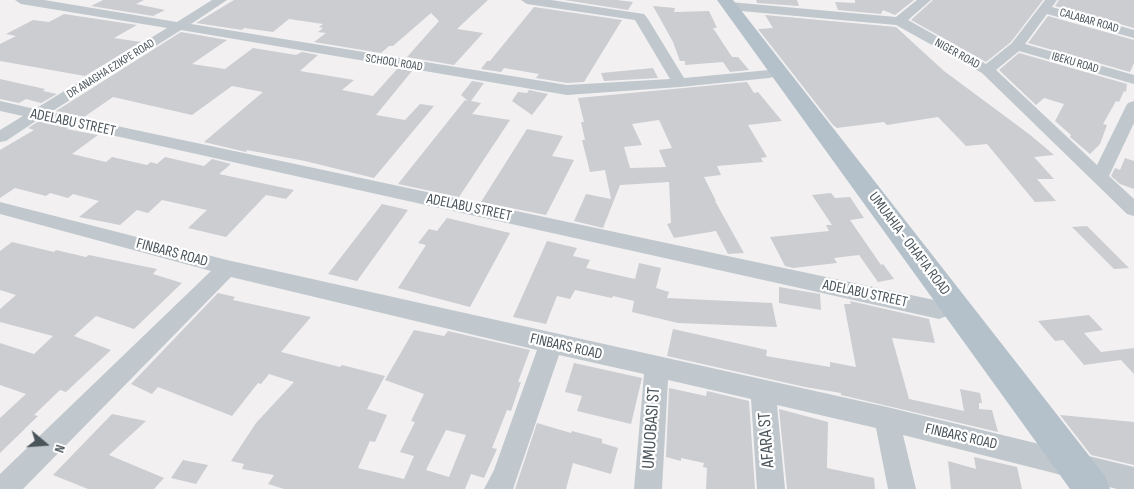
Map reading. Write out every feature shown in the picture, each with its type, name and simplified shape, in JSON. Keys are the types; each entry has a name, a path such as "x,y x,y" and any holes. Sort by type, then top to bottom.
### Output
{"main road":[{"name":"UMUAHIA - OHAFIA ROAD","path":"723,2 769,74 1046,457 1072,477 1092,489"},
{"name":"UMUAHIA - OHAFIA ROAD","path":"723,2 1072,477"}],"street":[{"name":"SCHOOL ROAD","path":"21,0 567,90 680,83 769,74"},
{"name":"DR ANAGHA EZIKPE ROAD","path":"0,137 221,0"},
{"path":"527,0 639,17 680,83"},
{"path":"900,21 925,0"},
{"name":"NIGER ROAD","path":"723,2 900,21 988,70 1134,210"},
{"path":"988,70 1016,46 1048,4"},
{"name":"CALABAR ROAD","path":"1048,4 1134,34"},
{"name":"IBEKU ROAD","path":"1016,46 1134,80"},
{"name":"ADELABU STREET","path":"0,106 938,310"},
{"path":"1100,177 1134,106"},
{"name":"FINBARS ROAD","path":"0,208 227,268 1046,457"},
{"path":"6,482 227,268"},
{"path":"498,489 505,476 551,344"},
{"name":"UMUOBASI ST","path":"648,489 657,367"},
{"name":"AFARA ST","path":"764,391 771,489"},
{"path":"887,419 902,489"},
{"path":"1072,477 1134,480"}],"building":[{"path":"103,0 144,0 136,4 165,10 153,16 91,6"},
{"path":"234,0 488,0 457,29 483,33 454,65 407,57 439,21 431,13 393,46 389,46 381,53 314,42 326,33 318,32 323,28 319,27 323,24 289,19 273,32 244,28 242,30 196,23"},
{"path":"564,0 617,0 633,2 628,10"},
{"path":"756,0 797,0 799,6 757,3"},
{"path":"855,0 914,0 895,15 883,10 881,14 838,10 835,2 855,3"},
{"path":"933,0 1043,0 1011,42 986,62 911,20"},
{"path":"1059,0 1134,0 1134,28 1055,6"},
{"path":"653,6 675,8 674,12 709,11 717,28 713,28 732,57 738,57 749,70 730,72 723,62 685,65 685,61 680,61 673,42"},
{"path":"534,7 622,20 584,82 567,83 536,78 539,74 504,68 501,72 481,69 487,61 490,61"},
{"path":"64,14 137,25 114,38 141,42 85,76 0,61 0,44 16,36 6,34 33,20 49,22"},
{"path":"765,15 896,27 944,71 1029,134 1054,155 1034,157 1054,179 1037,179 1056,201 1035,202 987,144 966,146 938,117 887,125 884,122 837,128 758,29 773,28"},
{"path":"1048,16 1134,40 1134,63 1130,72 1028,43"},
{"path":"181,32 227,40 192,64 225,69 253,48 296,55 302,52 318,55 300,71 354,80 342,90 373,96 398,68 412,71 376,115 405,120 420,104 434,106 374,178 305,161 247,150 246,152 204,142 263,92 232,86 192,115 113,97 84,117 56,111"},
{"path":"1019,53 1127,84 1126,92 1124,91 1119,102 1116,101 1103,124 1107,125 1100,144 1090,154 1055,121 1064,104 1044,98 1036,105 999,70"},
{"path":"653,68 658,78 604,81 601,73"},
{"path":"0,79 45,89 43,91 57,94 41,103 26,99 19,103 0,99"},
{"path":"472,81 484,83 471,101 481,103 472,114 510,120 459,197 398,184 465,100 468,101 461,95"},
{"path":"747,82 754,93 758,92 782,121 748,125 767,157 761,158 763,162 717,166 721,175 704,177 744,253 728,254 716,231 674,238 667,224 671,223 669,182 620,185 603,228 574,221 586,194 611,199 605,170 590,172 582,140 585,140 581,122 584,122 578,98","holes":["659,120 672,148 659,150 666,167 630,168 624,147 642,145 632,124"]},
{"path":"529,90 548,94 532,115 512,101 518,92 527,93"},
{"path":"39,121 69,128 66,129 98,135 72,154 106,162 112,157 147,165 151,162 157,164 165,157 204,166 212,159 231,164 219,174 294,190 286,199 266,195 226,237 188,228 207,210 162,200 148,213 137,210 120,225 79,217 99,201 73,194 68,198 50,193 46,196 15,188 0,198 0,150 34,130 28,128"},
{"path":"527,129 563,136 552,156 574,160 546,215 481,202"},
{"path":"1125,158 1134,161 1134,189 1120,184 1111,176 1115,168 1120,170"},
{"path":"831,193 835,198 850,197 864,218 850,220 881,265 883,264 894,279 878,282 859,255 834,258 837,263 793,268 785,266 770,237 829,231 826,225 832,225 812,195"},
{"path":"382,204 408,210 357,281 328,274"},
{"path":"447,218 510,233 470,307 398,288 426,245 418,243 429,229 437,231"},
{"path":"1087,226 1129,268 1114,269 1072,227"},
{"path":"547,241 577,248 573,256 590,260 586,268 635,279 639,263 661,268 656,288 669,292 667,298 772,303 777,327 678,323 632,312 634,301 575,290 570,299 557,296 546,324 513,317"},
{"path":"12,242 54,252 56,250 86,257 89,255 157,269 153,274 182,283 134,329 96,316 74,336 111,350 66,392 60,390 34,415 38,416 0,453 0,418 26,394 0,385 0,343 34,354 53,336 0,322 0,309 16,295 0,290 0,251"},
{"path":"779,287 820,294 821,310 779,303"},
{"path":"218,293 235,297 233,300 311,317 281,352 385,376 367,409 387,415 375,442 370,441 358,468 404,479 414,456 400,452 415,422 411,421 424,394 385,380 414,330 444,336 448,331 530,350 518,382 521,382 511,411 507,410 492,448 497,449 484,478 471,474 465,489 284,489 268,484 274,475 242,469 244,464 231,461 256,423 294,382 269,374 261,384 258,383 232,416 158,387 152,394 131,384","holes":["446,430 466,435 449,477 426,470"]},
{"path":"850,301 929,319 935,343 892,338 909,399 964,411 960,389 980,393 982,403 979,403 979,409 992,410 998,432 841,395 841,393 805,387 667,356 673,329 767,350 766,356 830,367 830,362 856,367 844,304 851,304"},
{"path":"1089,315 1103,330 1084,333 1101,352 1134,348 1134,374 1121,360 1084,365 1063,340 1055,341 1038,321"},
{"path":"574,363 642,378 631,424 577,411 582,396 565,392"},
{"path":"669,388 706,396 707,391 749,401 755,489 706,489 707,468 703,467 704,463 681,458 681,461 666,457"},
{"path":"779,409 828,422 827,468 874,478 875,489 787,489"},
{"path":"112,414 146,421 109,455 164,478 154,489 88,489 53,475"},
{"path":"1060,415 1134,422 1134,465 1091,455"},
{"path":"537,423 571,433 572,431 602,439 602,443 618,448 611,474 573,463 566,489 515,489"},
{"path":"974,457 1017,467 1022,489 951,489 948,461 976,469"},
{"path":"183,460 208,465 196,484 171,478"}]}
